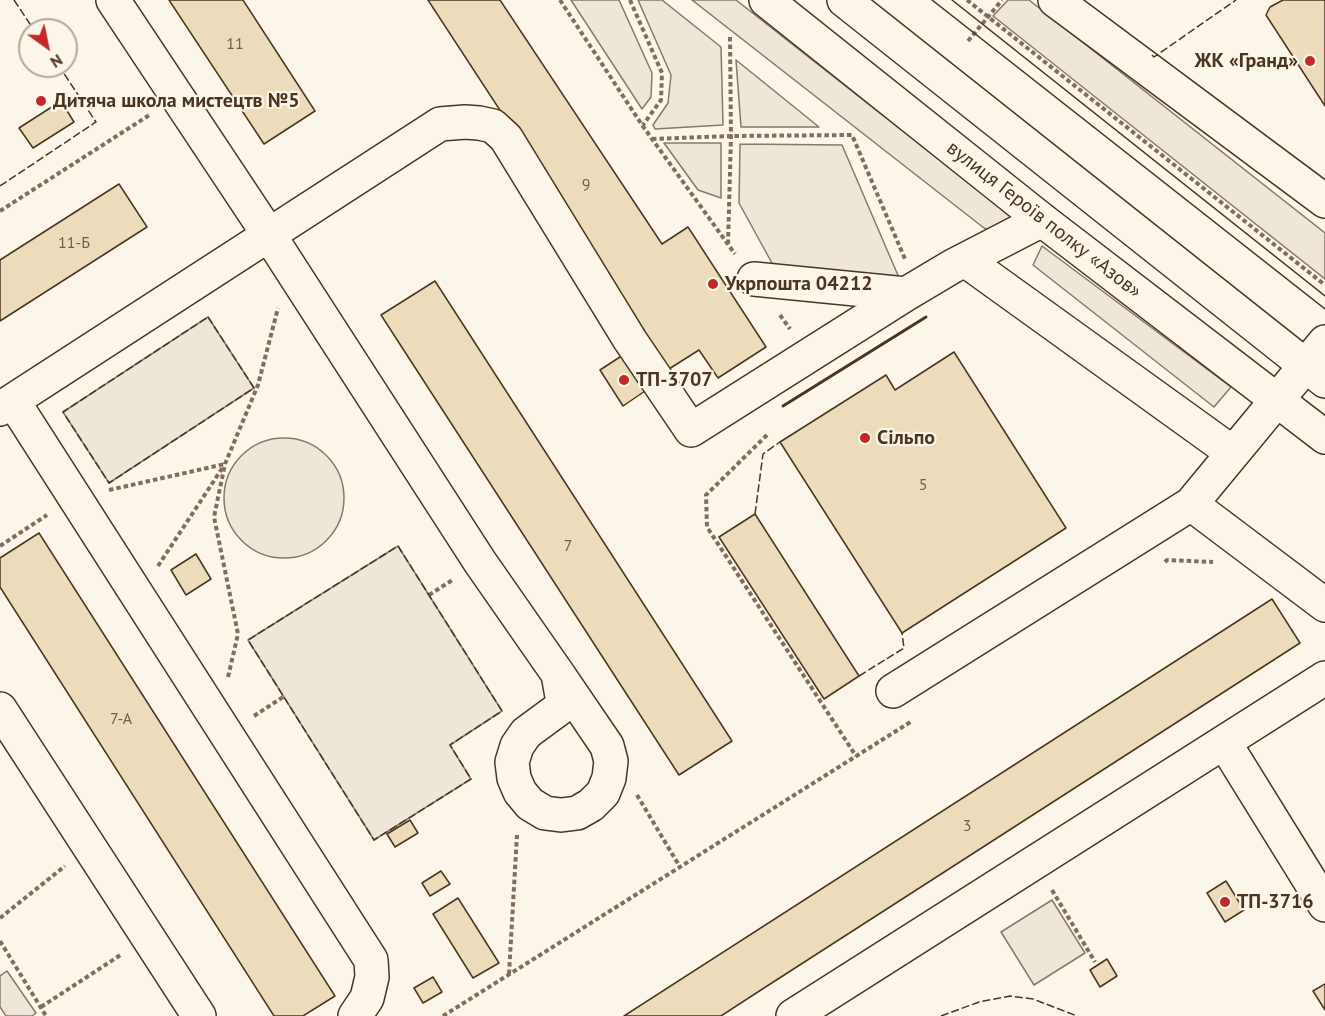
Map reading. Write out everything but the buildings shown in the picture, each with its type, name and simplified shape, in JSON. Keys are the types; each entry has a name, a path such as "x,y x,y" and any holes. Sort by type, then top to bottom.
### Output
{"main road":[{"path":"113,0 269,235 480,562 558,674 602,739 611,762 609,778 603,793 591,805 577,813 561,815 545,813 530,804 520,792 514,778 512,762 517,746 525,733 560,708 563,702 558,674"},
{"name":"вулиця Героїв полку «Азов»","path":"766,0 1042,220 1325,437"},
{"path":"844,0 1319,363 1277,399 1191,504 893,691"},
{"path":"1055,0 1325,201"},
{"path":"355,1016 367,998 372,976 371,960 135,592 6,405 440,124 479,123 493,126 506,138 630,340 691,430 911,291 964,260 1042,220"},
{"path":"964,260 1233,453"},
{"path":"754,279 911,291"},
{"path":"1191,504 1325,605"},
{"path":"793,1016 1325,678"},
{"path":"0,709 199,1016"},
{"path":"538,723 569,718 584,722 602,739"},
{"path":"1224,742 1325,904"}],"path":[{"path":"560,0 642,125 809,355"},
{"path":"630,0 662,73 661,100 642,125"},
{"path":"967,0 1325,285"},
{"path":"968,41 1002,0"},
{"path":"728,245 731,136 730,37"},
{"path":"0,212 154,112"},
{"path":"652,139 852,135 911,291"},
{"path":"135,592 164,560 225,464 258,385 288,265"},
{"path":"767,435 706,495 707,527 856,756"},
{"path":"218,721 238,634 214,517 225,464"},
{"path":"1157,566 1167,560 1213,562"},
{"path":"443,1016 916,718"},
{"path":"602,739 680,867"},
{"path":"509,974 520,792"},
{"path":"0,918 89,847"},
{"path":"1035,863 1095,962"},
{"path":"41,1007 148,937"},
{"path":"0,941 46,1016"}],"shaded area":[{"path":"571,0 619,0 652,73 651,97 642,109"},
{"path":"638,0 662,0 721,47 723,125 655,129 653,125 668,103 671,75"},
{"path":"692,0 736,0 1012,217 996,233 984,228"},
{"path":"1008,0 1029,0 1325,233 1325,279 993,16"},
{"path":"736,60 819,127 741,127"},
{"path":"664,143 721,143 721,198 698,190"},
{"path":"740,144 842,145 900,280 773,265 739,203"},
{"path":"1042,246 1231,387 1214,407 1033,265"},
{"path":"208,317 254,388 109,483 63,412"},
{"path":"284,438 307,443 326,456 339,475 344,498 339,521 326,540 307,553 284,558 261,553 242,540 229,521 224,498 229,475 242,456 261,443"},
{"path":"398,546 502,711 450,745 471,779 374,840 248,640"},
{"path":"1052,900 1085,953 1034,985 1001,932"},
{"path":"7,971 36,1013 32,1016 6,1016 0,1007 0,976"}],"tram line":[{"path":"932,0 1325,309"},
{"path":"952,0 1325,296"}],"fence":[{"path":"14,0 26,18"},
{"path":"1152,55 1154,57 1236,0"},
{"path":"0,186 96,122 67,78"},
{"path":"208,317 254,388 109,483 63,412 208,317"},
{"path":"755,514 763,454 780,442"},
{"path":"398,546 502,711 450,745 471,779 374,840 248,640 398,546"},
{"path":"859,676 904,648 902,633"},
{"path":"941,1016 979,1002 1010,996 1033,999 1077,1016"}],"wall":[{"path":"783,406 926,317"}],"place":[{"name":"ЖК «Гранд»","path":"1310,61"},
{"name":"Дитяча школа мистецтв №5","path":"41,101"},
{"name":"Укрпошта 04212","path":"713,284"},
{"name":"ТП-3707","path":"624,380"},
{"name":"Сільпо","path":"865,438"},
{"name":"ТП-3716","path":"1225,902"}]}
